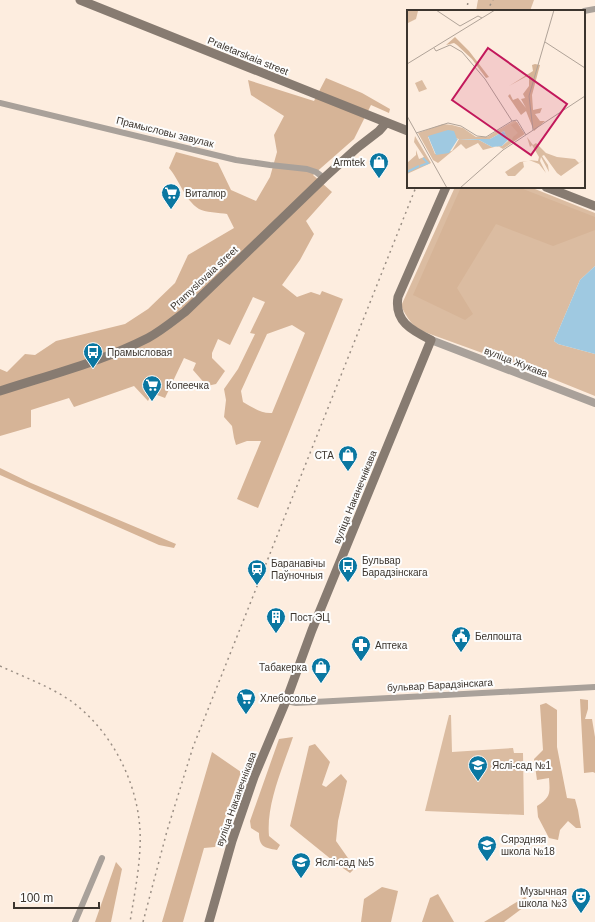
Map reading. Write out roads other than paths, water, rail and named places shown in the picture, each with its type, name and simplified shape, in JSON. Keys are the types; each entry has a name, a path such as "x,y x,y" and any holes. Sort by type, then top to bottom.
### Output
{"main road":[{"name":"Praletarskaia street","path":"80,0 407,132"},
{"name":"Pramyslovaia street","path":"0,391 90,362 149,338 168,326 188,309 324,178 357,148 379,131 386,123"},
{"path":"431,340 417,333 406,325 396,306 398,297 446,188"},
{"path":"549,188 595,206"},
{"name":"вуліца Наканечнікава","path":"209,922 232,842 254,777 286,701 312,630 431,340"}],"street":[{"path":"585,12 595,9"},
{"name":"Прамысловы завулак","path":"0,103 236,160 307,169 316,172 324,178"},
{"name":"вуліца Жукава","path":"431,340 595,403"},
{"name":"бульвар Барадзінскага","path":"286,701 296,703 595,687"},
{"path":"75,922 102,858"}],"water":[{"path":"595,266 595,354 558,344 554,341 580,280"}],"railway":[{"path":"467,10 468,0"},
{"path":"488,10 493,0"},
{"path":"143,922 167,831 193,747 416,188"},
{"path":"0,666 45,686 71,701 87,714 101,730 123,765 137,805 140,826 139,866 130,922"}],"place":[{"name":"Armtek","path":"379,179"},
{"name":"Виталюр","path":"171,210"},
{"name":"Прамысловая","path":"93,369"},
{"name":"Копеечка","path":"152,402"},
{"name":"СТА","path":"348,472"},
{"name":"Бульвар Барадзінскага","path":"348,583"},
{"name":"Баранавічы Паўночныя","path":"257,586"},
{"name":"Пост ЭЦ","path":"276,634"},
{"name":"Белпошта","path":"461,653"},
{"name":"Аптека","path":"361,662"},
{"name":"Табакерка","path":"321,684"},
{"name":"Хлебосолье","path":"246,715"},
{"name":"Яслі-сад №1","path":"478,782"},
{"name":"Сярэдняя школа №18","path":"487,862"},
{"name":"Яслі-сад №5","path":"301,879"},
{"name":"Музычная школа №3","path":"581,914"}]}
